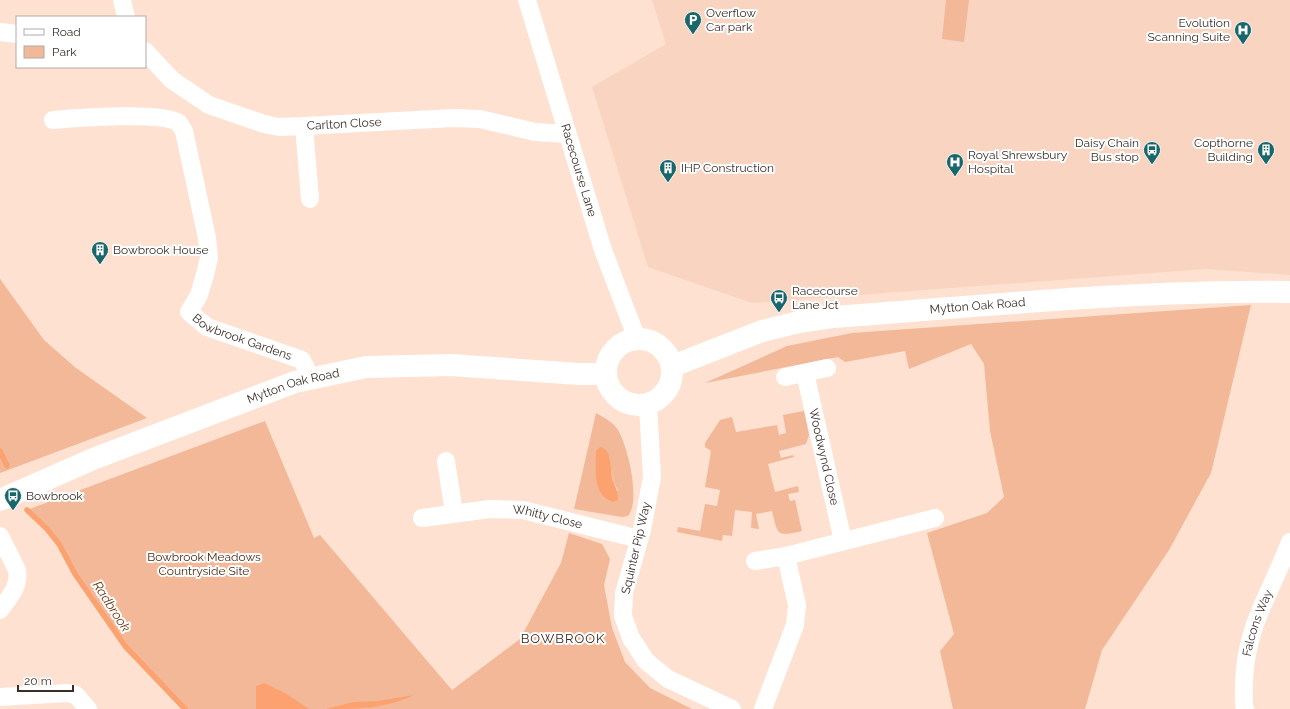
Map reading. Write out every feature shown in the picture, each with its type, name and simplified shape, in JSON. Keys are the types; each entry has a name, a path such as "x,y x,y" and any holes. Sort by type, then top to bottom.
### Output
{"main road":[{"name":"Mytton Oak Road","path":"673,366 762,331 798,322 832,317 1119,296 1218,292 1290,292"},
{"path":"637,339 649,341 661,346 668,355 673,366 668,388 661,397 648,404 639,405 626,403 616,396 608,386 605,374 606,364 611,354 618,346 627,341 637,339"},
{"name":"Mytton Oak Road","path":"0,500 93,459 295,382 382,366 451,365 580,374 605,374"}],"street":[{"path":"122,0 126,16"},
{"name":"Racecourse Lane","path":"527,0 566,134 603,250 637,339"},
{"path":"0,32 16,34"},
{"name":"Carlton Close","path":"146,52 172,80 209,105 260,124 279,127 453,118 480,119 535,132 566,134"},
{"name":"Bowbrook Gardens","path":"53,120 143,116 167,119 178,123 184,131 207,238 208,257 206,271 199,295 189,312 207,327 302,360 311,379"},
{"path":"304,126 310,199"},
{"path":"785,377 827,368"},
{"name":"Woodwynd Close","path":"805,373 843,541"},
{"name":"Squinter Pip Way","path":"648,404 652,477 639,539 624,593 623,616 632,638 646,661 668,679 732,709"},
{"path":"446,461 454,512"},
{"name":"Whitty Close","path":"422,518 454,512 490,509 523,510 639,539"},
{"path":"754,561 786,556 935,518"},
{"path":"0,536 17,570 18,576 14,590 0,610"},
{"name":"Falcons Way","path":"1245,709 1245,671 1249,641 1256,618 1290,542"},
{"path":"763,709 795,625 797,605 786,556"},
{"path":"0,697 68,694 76,695 88,709"}],"shaded area":[{"name":"Royal Shrewsbury Hospital","path":"652,0 1290,0 1290,275 1206,269 752,303 648,267 592,87 666,44"},
{"path":"600,447 607,452 609,456 612,477 618,497 618,500 613,502 606,499 598,488 596,474 596,451"},
{"path":"264,683 285,693 309,709 256,709 256,686"},
{"path":"414,695 382,706 326,709 353,702 378,701"}],"green space":[{"path":"946,0 969,0 964,42 942,39"},
{"path":"0,279 44,340 76,368 147,418 0,473"},
{"path":"1251,305 1211,473 1169,550 1102,650 1085,709 953,709 940,651 954,634 927,533 987,513 1004,497 990,431 984,364 971,344 909,369 905,351 845,362 838,357 705,383 787,346 852,333"},
{"path":"804,411 809,435 806,444 779,451 781,458 793,455 794,457 768,464 775,492 798,486 799,492 788,494 790,501 795,500 802,531 787,534 780,532 777,529 772,511 756,514 759,529 751,528 752,512 735,510 732,536 723,535 722,541 677,532 678,527 700,531 705,504 717,506 720,490 705,487 711,451 705,447 705,443 720,420 732,417 736,432 777,425 779,435 786,433 783,415"},
{"path":"596,413 608,420 618,430 626,448 632,473 632,508 628,516 622,517 574,509","holes":["596,451 609,457 613,480 618,491 597,482"]},
{"name":"Bowbrook Meadows Countryside Site","path":"265,421 314,538 320,535 452,690 520,639 561,563 569,533 602,544 610,559 604,585 612,628 625,662 650,688 692,709 185,709 125,646 75,574 59,544 47,529 27,510"}],"waterway":[{"name":"Radbrook","path":"0,451 7,466"},
{"name":"Radbrook","path":"27,510 47,529 59,544 75,574 125,646 185,709"}],"place":[{"name":"Overflow Car park","path":"693,35"},
{"name":"Evolution Scanning Suite","path":"1243,45"},
{"name":"Daisy Chain Bus stop","path":"1152,165"},
{"name":"Copthorne Building","path":"1266,165"},
{"name":"Royal Shrewsbury Hospital","path":"955,177"},
{"name":"IHP Construction","path":"668,183"},
{"name":"Bowbrook House","path":"100,265"},
{"name":"Racecourse Lane Jct","path":"779,313"},
{"name":"Bowbrook","path":"13,511"}],"district":[{"name":"BOWBROOK","path":"563,638"}]}
